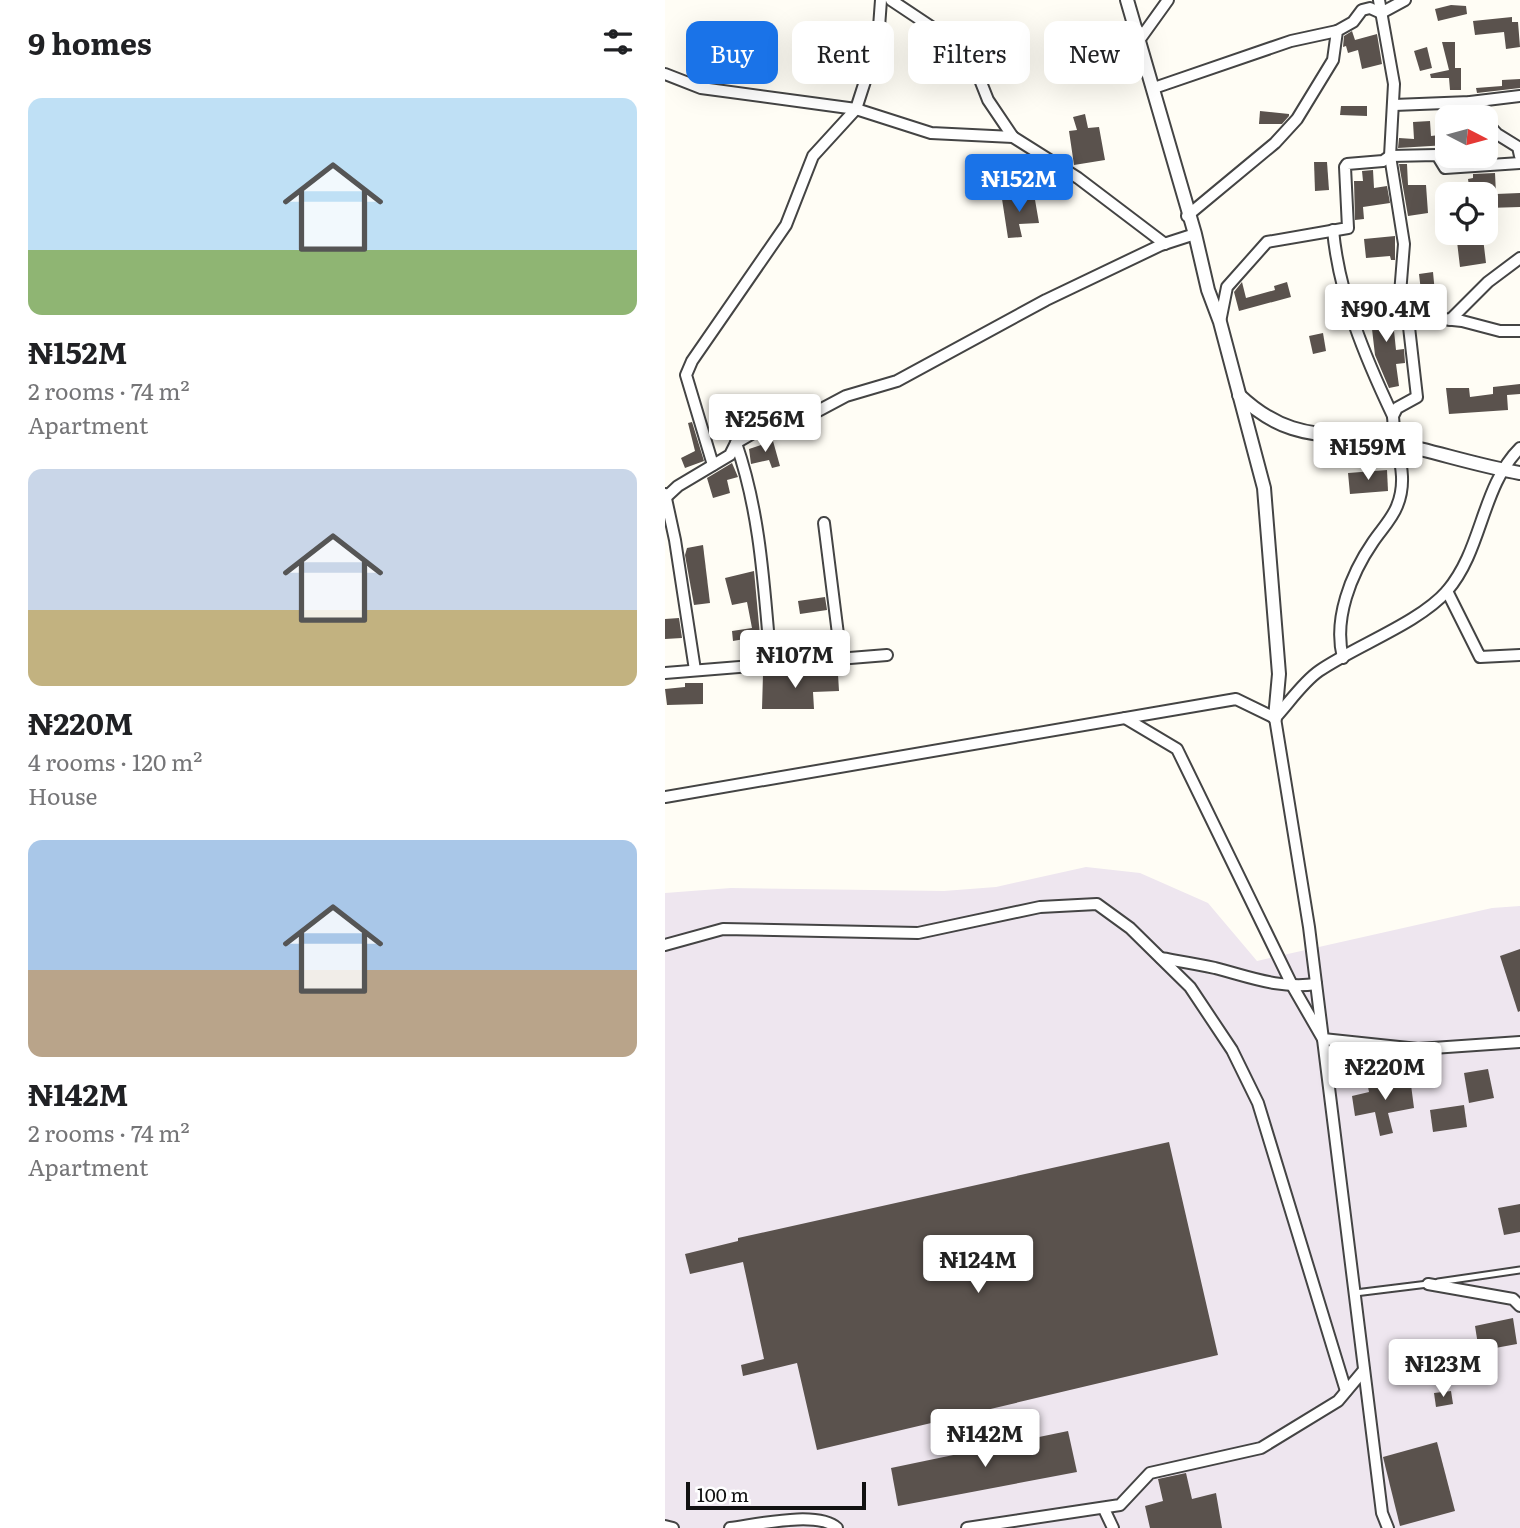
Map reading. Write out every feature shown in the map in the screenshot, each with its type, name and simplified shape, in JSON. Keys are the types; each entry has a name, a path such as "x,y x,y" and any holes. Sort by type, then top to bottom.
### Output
{"street":[{"path":"713,465 686,375 692,361 786,225 813,156 856,109 878,41 881,0"},
{"path":"891,0 969,52 988,100 1013,137 1078,178 1165,244"},
{"path":"1127,0 1134,21"},
{"path":"1144,33 1168,0"},
{"path":"1379,0 1394,84 1390,156 1404,244 1400,295 1406,315 1417,397 1397,408 1394,416"},
{"path":"1381,13 1405,0"},
{"path":"1154,88 1291,41 1337,31 1353,22 1362,10 1370,8 1381,13"},
{"path":"1187,216 1275,144 1297,119 1333,60 1337,31"},
{"path":"1144,53 1187,216 1195,234 1208,290 1220,321 1255,449 1269,525 1279,674 1275,718 1316,984 1382,1513 1388,1528"},
{"path":"665,74 701,88 856,109 931,134 1013,137"},
{"path":"1394,104 1470,102 1520,96"},
{"path":"1498,135 1518,147 1520,156"},
{"path":"1220,321 1227,287 1267,242 1348,228 1345,167 1353,162 1383,161 1390,156 1437,155 1445,168 1520,163"},
{"path":"1333,230 1336,270 1376,379 1394,416 1403,470 1397,506 1372,543 1343,605 1338,640 1343,658"},
{"path":"695,670 665,496 730,454 736,443 768,425 816,412 846,396 897,381 1046,300 1165,244 1195,234"},
{"path":"1450,320 1488,282 1520,258"},
{"path":"1406,315 1450,320 1500,331 1520,331"},
{"path":"1238,394 1261,416 1299,432 1398,443 1520,473"},
{"path":"736,443 750,483 758,527 771,665"},
{"path":"1275,718 1317,672 1430,605 1447,591 1469,552 1502,470 1520,448"},
{"path":"824,523 841,659"},
{"path":"1447,591 1480,657 1520,655"},
{"path":"665,673 887,655"},
{"path":"665,797 1236,699 1275,718"},
{"path":"1125,718 1177,749 1293,987 1323,1039"},
{"path":"665,945 723,929 918,933 1040,907 1097,904 1130,928 1190,987 1232,1050 1258,1103 1346,1391"},
{"path":"1161,958 1293,987 1316,984"},
{"path":"1323,1039 1418,1049 1520,1042"},
{"path":"1428,1284 1513,1299 1520,1306"},
{"path":"967,1528 1120,1505 1130,1491 1150,1473 1261,1447 1338,1401 1364,1370"},
{"path":"1104,1508 1113,1528"},
{"path":"730,1528 807,1519 830,1522 837,1528"},
{"path":"665,1525 673,1528"}],"lane":[{"path":"1355,1293 1520,1269"}],"shaded area":[{"path":"1086,867 1140,873 1208,903 1257,961 1492,908 1520,906 1520,1528 665,1528 665,893 731,888 944,891 996,887"}],"building":[{"path":"1451,5 1466,6 1467,14 1438,21 1435,9"},
{"path":"1512,17 1512,22 1518,22 1520,47 1506,49 1504,32 1475,35 1473,21"},
{"path":"1352,31 1355,40 1377,34 1382,64 1362,69 1358,50 1348,53 1346,46 1343,47 1344,36"},
{"path":"1442,42 1455,42 1455,68 1461,68 1461,90 1450,90 1449,78 1431,78 1430,74 1449,70"},
{"path":"1427,47 1432,68 1420,71 1414,51"},
{"path":"1520,79 1520,88 1477,93 1476,88 1502,86 1502,80"},
{"path":"1341,106 1367,106 1367,116 1340,115"},
{"path":"1260,111 1289,116 1282,124 1259,124"},
{"path":"1085,114 1088,128 1099,127 1105,160 1074,165 1069,131 1077,130 1073,117"},
{"path":"1430,121 1435,146 1398,148 1399,138 1414,139 1413,122"},
{"path":"1314,162 1327,162 1329,190 1315,191"},
{"path":"1399,164 1407,164 1408,185 1426,185 1428,213 1408,216"},
{"path":"1373,170 1374,188 1387,186 1390,203 1363,207 1364,219 1355,220 1354,181 1363,181 1362,171"},
{"path":"1495,173 1495,182 1468,182 1473,174"},
{"path":"1520,193 1520,207 1498,208 1498,194"},
{"path":"1034,194 1039,223 1019,224 1022,237 1008,238 1002,199"},
{"path":"1395,236 1395,260 1391,260 1390,256 1366,258 1364,239"},
{"path":"1457,245 1484,245 1486,263 1460,267"},
{"path":"1433,272 1436,304 1412,308 1409,297 1420,295 1421,291 1419,274"},
{"path":"1242,282 1246,298 1275,290 1274,286 1287,282 1291,297 1239,311 1234,292"},
{"path":"1385,301 1387,322 1393,321 1396,350 1404,349 1405,363 1396,364 1399,386 1389,388 1375,355 1369,303"},
{"path":"1323,333 1326,351 1313,354 1309,336"},
{"path":"1520,384 1520,394 1507,395 1508,410 1449,414 1446,388 1469,388 1470,397 1493,394 1493,387"},
{"path":"692,422 704,461 685,468 681,458 695,451 688,423"},
{"path":"773,441 780,466 772,468 769,460 751,464 749,449"},
{"path":"732,463 738,477 727,480 730,493 713,498 707,478"},
{"path":"1387,470 1388,491 1350,494 1348,473"},
{"path":"703,545 710,603 694,605 685,555 687,548"},
{"path":"754,571 762,657 753,658 750,638 733,641 732,631 752,628 747,602 732,605 725,578"},
{"path":"825,597 827,610 800,614 798,601"},
{"path":"679,618 682,638 665,639 665,619"},
{"path":"830,633 832,652 803,654 802,645 822,642 821,634"},
{"path":"763,674 838,674 839,691 813,692 814,709 762,709"},
{"path":"685,683 703,683 703,704 667,705 665,689 685,687"},
{"path":"1520,949 1520,1011 1518,1012 1500,956"},
{"path":"1488,1069 1494,1098 1469,1103 1464,1073"},
{"path":"1410,1077 1414,1108 1388,1113 1393,1133 1380,1136 1375,1112 1355,1116 1352,1096 1369,1092 1368,1087"},
{"path":"1464,1105 1467,1127 1433,1132 1430,1110"},
{"path":"1169,1142 1218,1355 817,1450 797,1363 743,1376 741,1365 764,1359 743,1262 690,1274 685,1254 738,1241 738,1238"},
{"path":"1520,1204 1520,1232 1504,1235 1498,1208"},
{"path":"1513,1318 1517,1344 1479,1351 1475,1326"},
{"path":"1451,1391 1453,1404 1436,1407 1434,1393"},
{"path":"1068,1431 1077,1472 898,1506 891,1468"},
{"path":"1437,1442 1455,1511 1400,1526 1383,1457"},
{"path":"1186,1473 1192,1499 1216,1493 1222,1528 1150,1528 1145,1506 1163,1501 1158,1479"}]}
